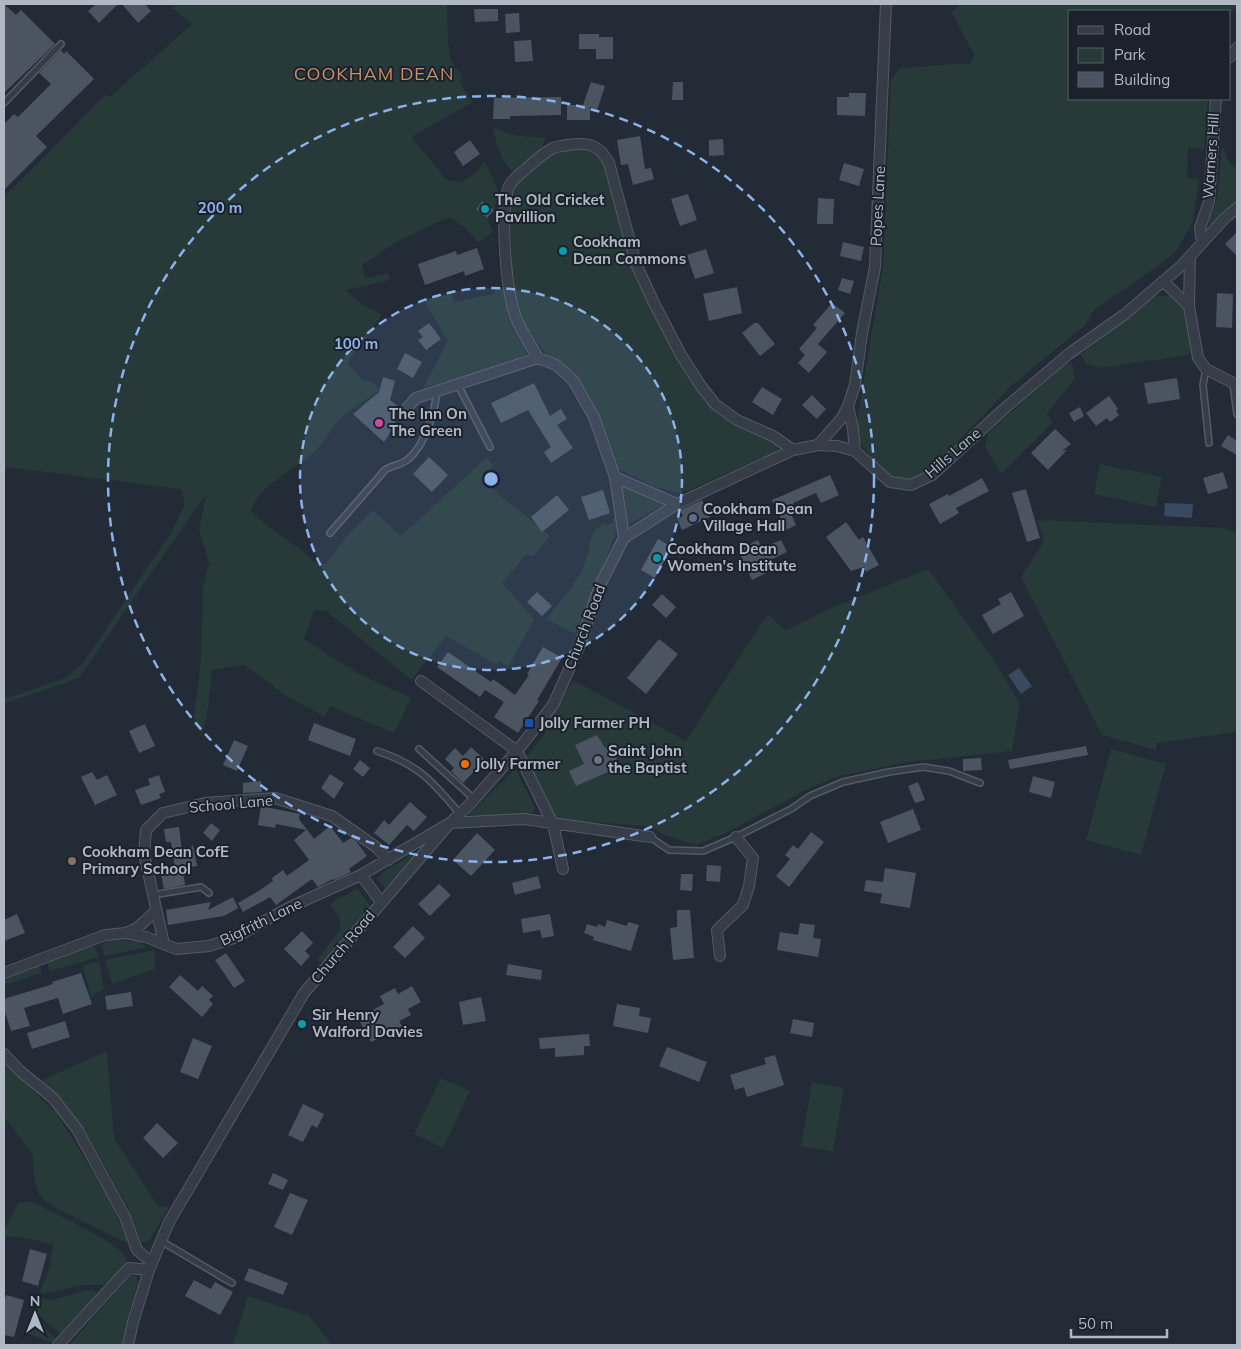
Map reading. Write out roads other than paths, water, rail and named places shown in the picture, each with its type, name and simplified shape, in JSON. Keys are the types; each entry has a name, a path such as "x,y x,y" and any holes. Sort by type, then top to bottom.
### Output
{"street":[{"name":"Popes Lane","path":"818,445 841,419 856,385 862,333 875,267 886,4"},
{"name":"Warners Hill","path":"1202,242 1200,228 1209,202 1216,100"},
{"path":"538,358 517,319 510,300 505,236 505,208 508,187 518,175 555,147 580,143 593,145 604,154 609,163 636,264 681,355 701,386 715,404 737,420 773,436 793,450"},
{"name":"Hills Lane","path":"624,538 677,504 793,450 818,445 837,446 854,451 890,482 911,485 932,475 1004,408 1070,353 1125,314 1182,266 1202,242 1237,208"},
{"path":"1190,256 1189,306 1198,358 1206,369 1235,384"},
{"path":"1163,281 1189,306"},
{"path":"407,408 416,398 538,358 556,365 573,380 594,417 616,476 624,538"},
{"path":"848,406 853,429 854,451"},
{"path":"616,476 677,504"},
{"name":"Church Road","path":"128,1345 150,1266 169,1222 304,993 381,902 517,752 552,705 579,647 600,585 624,538"},
{"path":"421,681 517,752 552,824 563,869"},
{"name":"School Lane","path":"164,944 144,854 146,830 163,813 205,803 275,798 332,816 376,847 388,860"},
{"path":"450,824 524,819 650,837"},
{"name":"Bigfrith Lane","path":"4,973 105,936 126,932 146,937 176,949 209,946 234,938 290,907 361,875 450,824"},
{"path":"720,956 717,930 743,906 749,886 753,858 736,837"},
{"path":"361,875 381,902"},
{"path":"126,932 137,928 156,911"},
{"path":"4,1054 20,1071 53,1098 77,1129 125,1217 137,1250 150,1266"},
{"path":"58,1345 129,1268 150,1266"}],"lane":[{"path":"4,103 61,44"},
{"path":"1206,369 1203,385 1209,443"},
{"path":"1235,384 1237,414"},
{"path":"458,385 490,447"},
{"path":"330,533 385,470 391,465 405,462 414,454 433,418 437,392"},
{"path":"419,748 474,799"},
{"path":"377,751 409,764 428,778 460,814"},
{"path":"650,837 669,850 703,850 736,837 790,809 810,796 843,782 889,772 923,768 949,771 980,783"},
{"path":"153,896 201,887 209,893"},
{"path":"161,1241 232,1283"}],"water":[{"path":"1165,503 1193,504 1192,518 1164,516"},
{"path":"1019,668 1032,686 1021,694 1008,675"}],"place":[{"name":"The Old Cricket Pavillion","path":"485,209"},
{"name":"Cookham Dean Commons","path":"563,251"},
{"name":"The Inn On The Green","path":"379,423"},
{"name":"Cookham Dean Village Hall","path":"693,518"},
{"name":"Cookham Dean Women's Institute","path":"657,558"},
{"name":"Jolly Farmer PH","path":"529,723"},
{"name":"Saint John the Baptist","path":"598,760"},
{"name":"Jolly Farmer","path":"465,764"},
{"name":"Cookham Dean CofE Primary School","path":"72,861"},
{"name":"Sir Henry Walford Davies","path":"302,1024"}],"district":[{"name":"COOKHAM DEAN","path":"374,74"}]}
